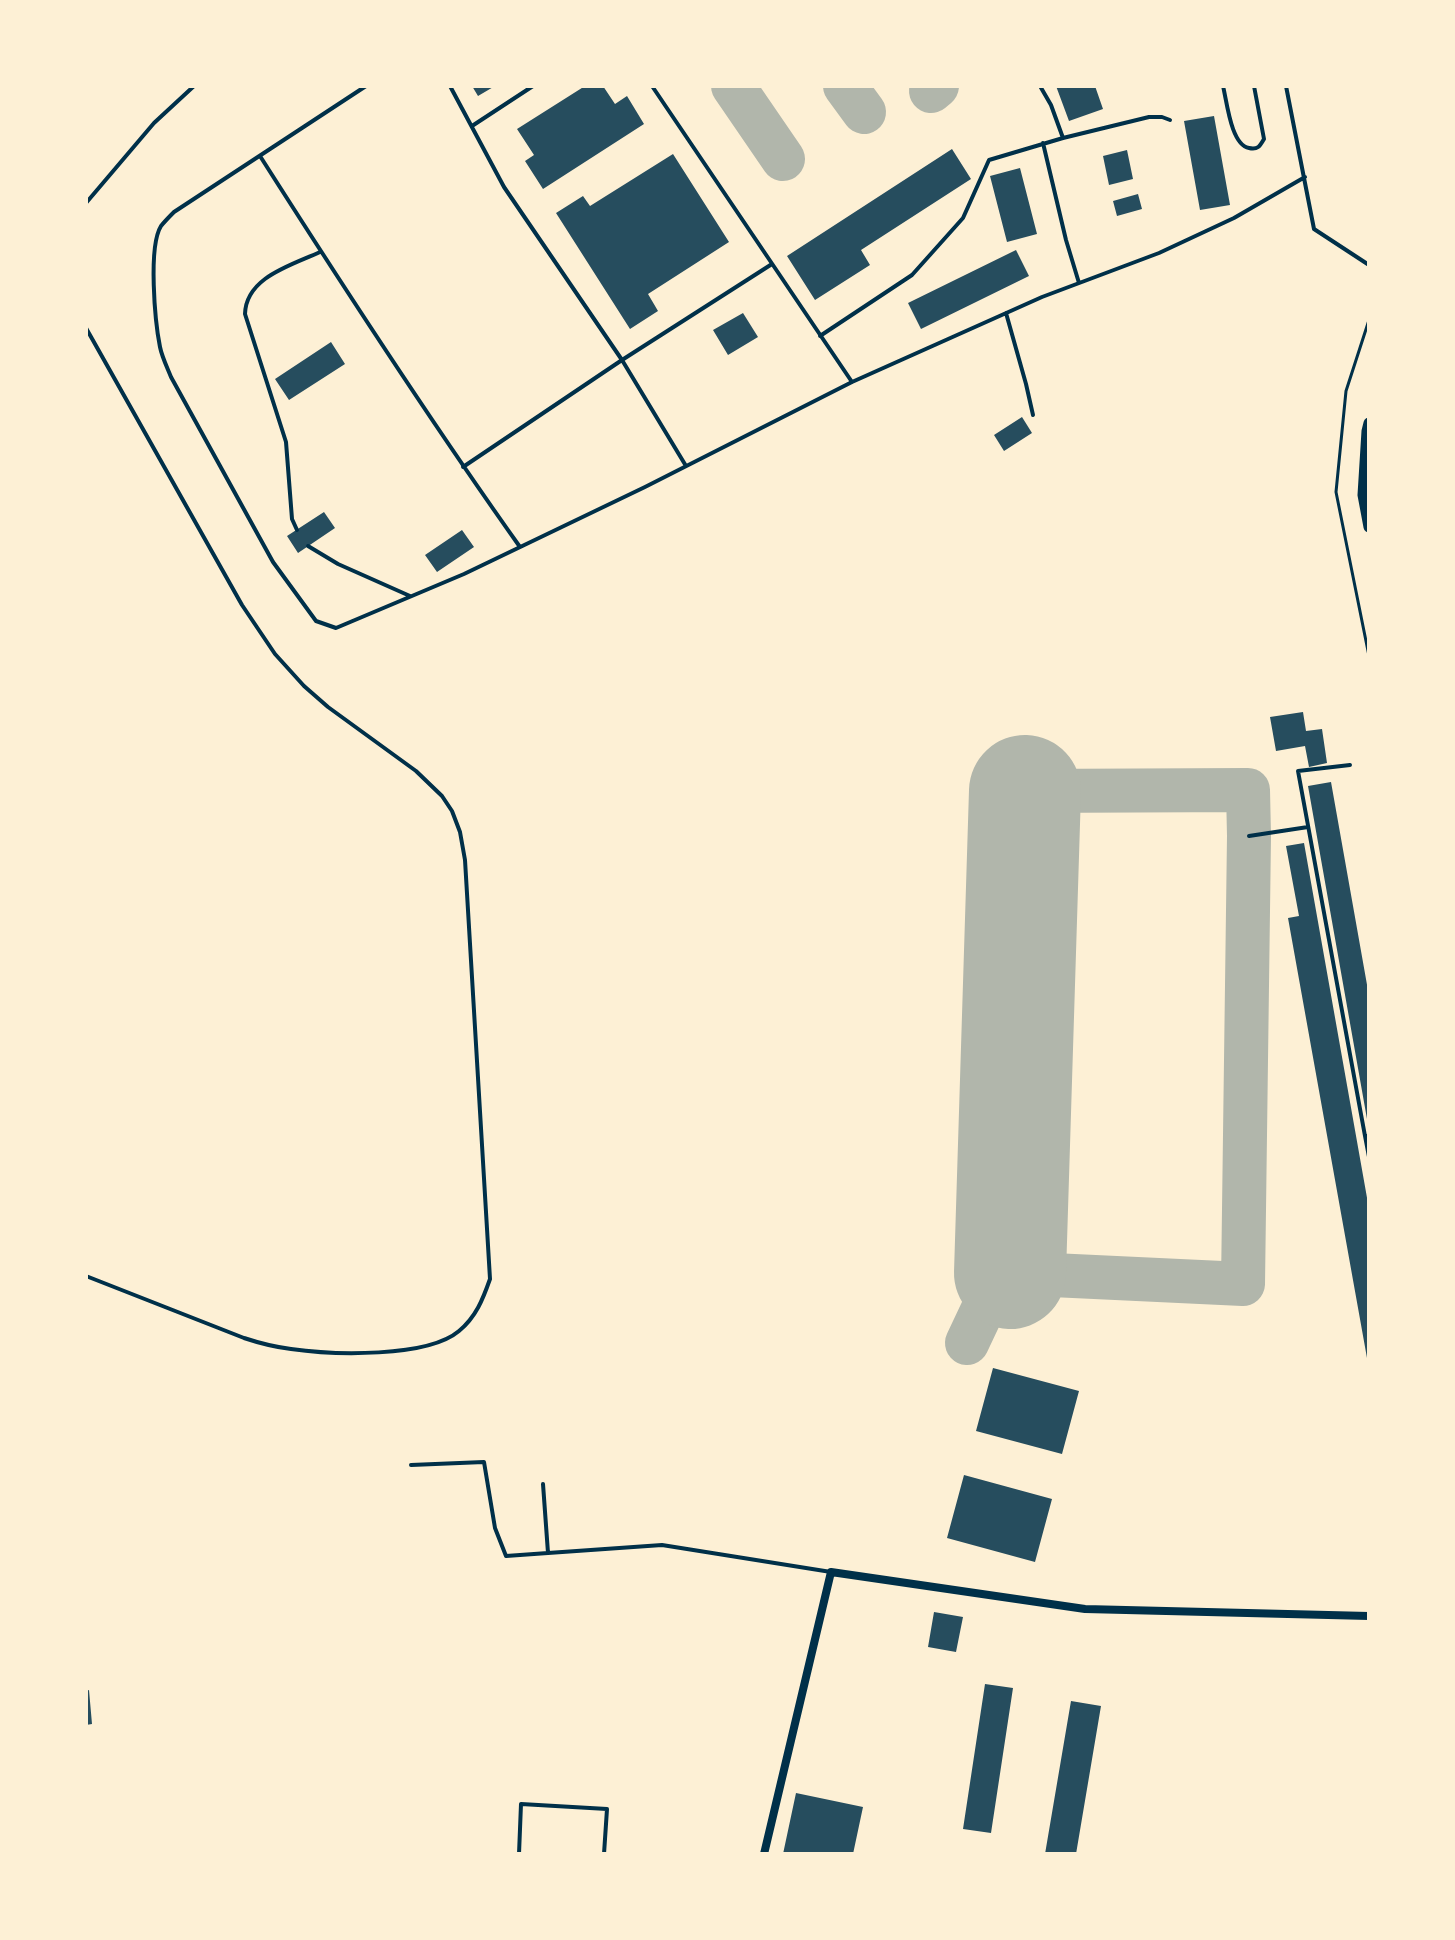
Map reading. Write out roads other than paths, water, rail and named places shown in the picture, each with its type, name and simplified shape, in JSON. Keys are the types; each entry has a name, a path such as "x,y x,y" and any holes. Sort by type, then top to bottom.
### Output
{"street":[{"path":"1369,423 1363,495 1369,527"},
{"path":"764,1854 831,1572 1085,1609 1369,1616"}],"lane":[{"path":"86,203 154,123 194,86"},
{"path":"366,86 174,212 160,227 153,256 158,331 161,351 171,377 273,562 316,621 336,628 520,547 852,382 1006,313 1159,253 1234,218 1305,177"},
{"path":"450,86 504,187 622,360 686,466"},
{"path":"472,126 533,86"},
{"path":"652,86 852,382"},
{"path":"1040,86 1063,138"},
{"path":"1223,86 1236,139 1243,146 1254,149 1264,139 1254,86"},
{"path":"1286,86 1314,229 1369,265"},
{"path":"820,336 912,275 963,218 989,160 1043,143 1149,117 1170,120"},
{"path":"1043,143 1079,283"},
{"path":"260,156 320,252 520,547"},
{"path":"297,530 292,519 286,442 245,314 245,305 254,287 263,280 320,252"},
{"path":"463,467 772,264"},
{"path":"1006,313 1033,415"},
{"path":"86,328 234,591 275,654 328,707 416,771 442,796 452,811 465,860 490,1279 476,1313 458,1332 436,1344 418,1349 364,1353 293,1350 266,1345 86,1276"},
{"path":"308,546 338,564 411,596"},
{"path":"1350,765 1298,771 1369,1157"},
{"path":"1249,836 1308,827"},
{"path":"411,1465 484,1462 495,1528 506,1556 662,1545 831,1572"},
{"path":"543,1484 548,1553"},
{"path":"519,1854 521,1804 607,1809 604,1854"}]}
